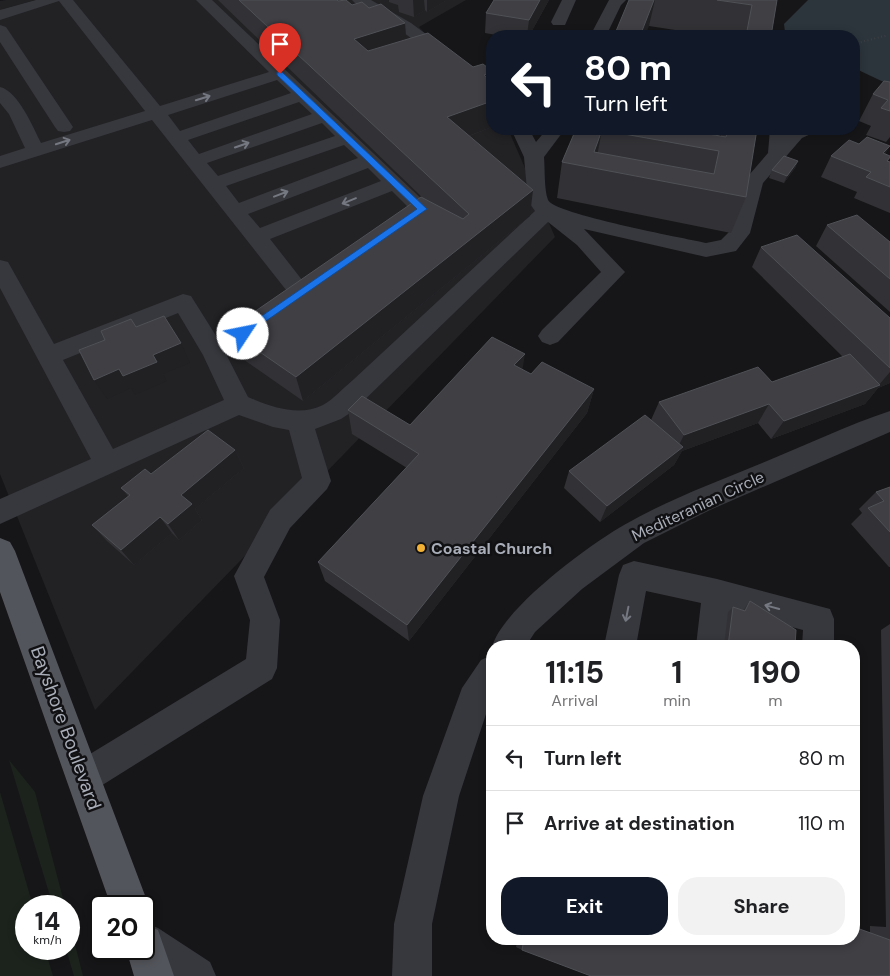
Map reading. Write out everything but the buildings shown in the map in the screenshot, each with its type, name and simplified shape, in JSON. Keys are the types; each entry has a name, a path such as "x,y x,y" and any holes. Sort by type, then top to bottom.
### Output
{"main road":[{"name":"Bayshore Boulevard","path":"0,550 126,895"},
{"path":"149,960 154,976"}],"street":[{"path":"0,15 52,0"},
{"path":"65,0 236,211 256,237 296,298 214,353"},
{"path":"203,0 422,209 382,238"},
{"path":"360,0 405,26 486,87"},
{"path":"559,22 569,0"},
{"path":"601,30 615,2 618,0"},
{"path":"0,30 64,127"},
{"path":"19,134 64,127 152,107 274,69"},
{"path":"0,92 19,134"},
{"path":"178,138 302,94"},
{"path":"0,162 19,134 48,104"},
{"path":"19,134 152,107"},
{"path":"196,161 324,116"},
{"path":"523,135 534,157 538,202 584,240 614,272 550,336"},
{"path":"534,157 551,135"},
{"path":"777,154 779,135"},
{"path":"547,211 581,222 706,250 728,246 740,234 753,182 794,135"},
{"path":"214,184 347,138"},
{"path":"236,211 371,160"},
{"path":"256,237 394,183"},
{"path":"49,356 183,302 214,353 239,404 263,416 287,420 312,420 333,411 362,387 547,211"},
{"path":"0,267 107,464"},
{"path":"0,512 239,404"},
{"path":"84,777 261,668 265,620 249,576 280,519 317,481 299,420"},
{"name":"Mediteranian Circle","path":"512,640 524,622 571,579 634,534 890,421"},
{"path":"596,561 634,575 717,593 819,619 818,640"},
{"path":"621,640 634,575"},
{"path":"713,640 717,593"},
{"path":"412,976 412,924 441,796 474,700 486,681"},
{"path":"155,950 196,976"}],"path":[{"path":"860,42 888,35"}],"shaded area":[{"path":"12,0 466,0 419,27 486,98 486,135 511,135 555,237 95,710 0,474 0,3"},
{"path":"808,0 890,0 890,85 860,71 860,30 785,30 784,24"},
{"path":"9,760 35,792 62,895 50,895"},
{"path":"0,792 30,895 15,895 15,960 48,960 53,976 0,976"},
{"path":"69,960 79,960 83,976 74,976"}],"place":[{"name":"Coastal Church","path":"421,548"}],"route":[{"path":"243,334 422,209 280,74"}]}
